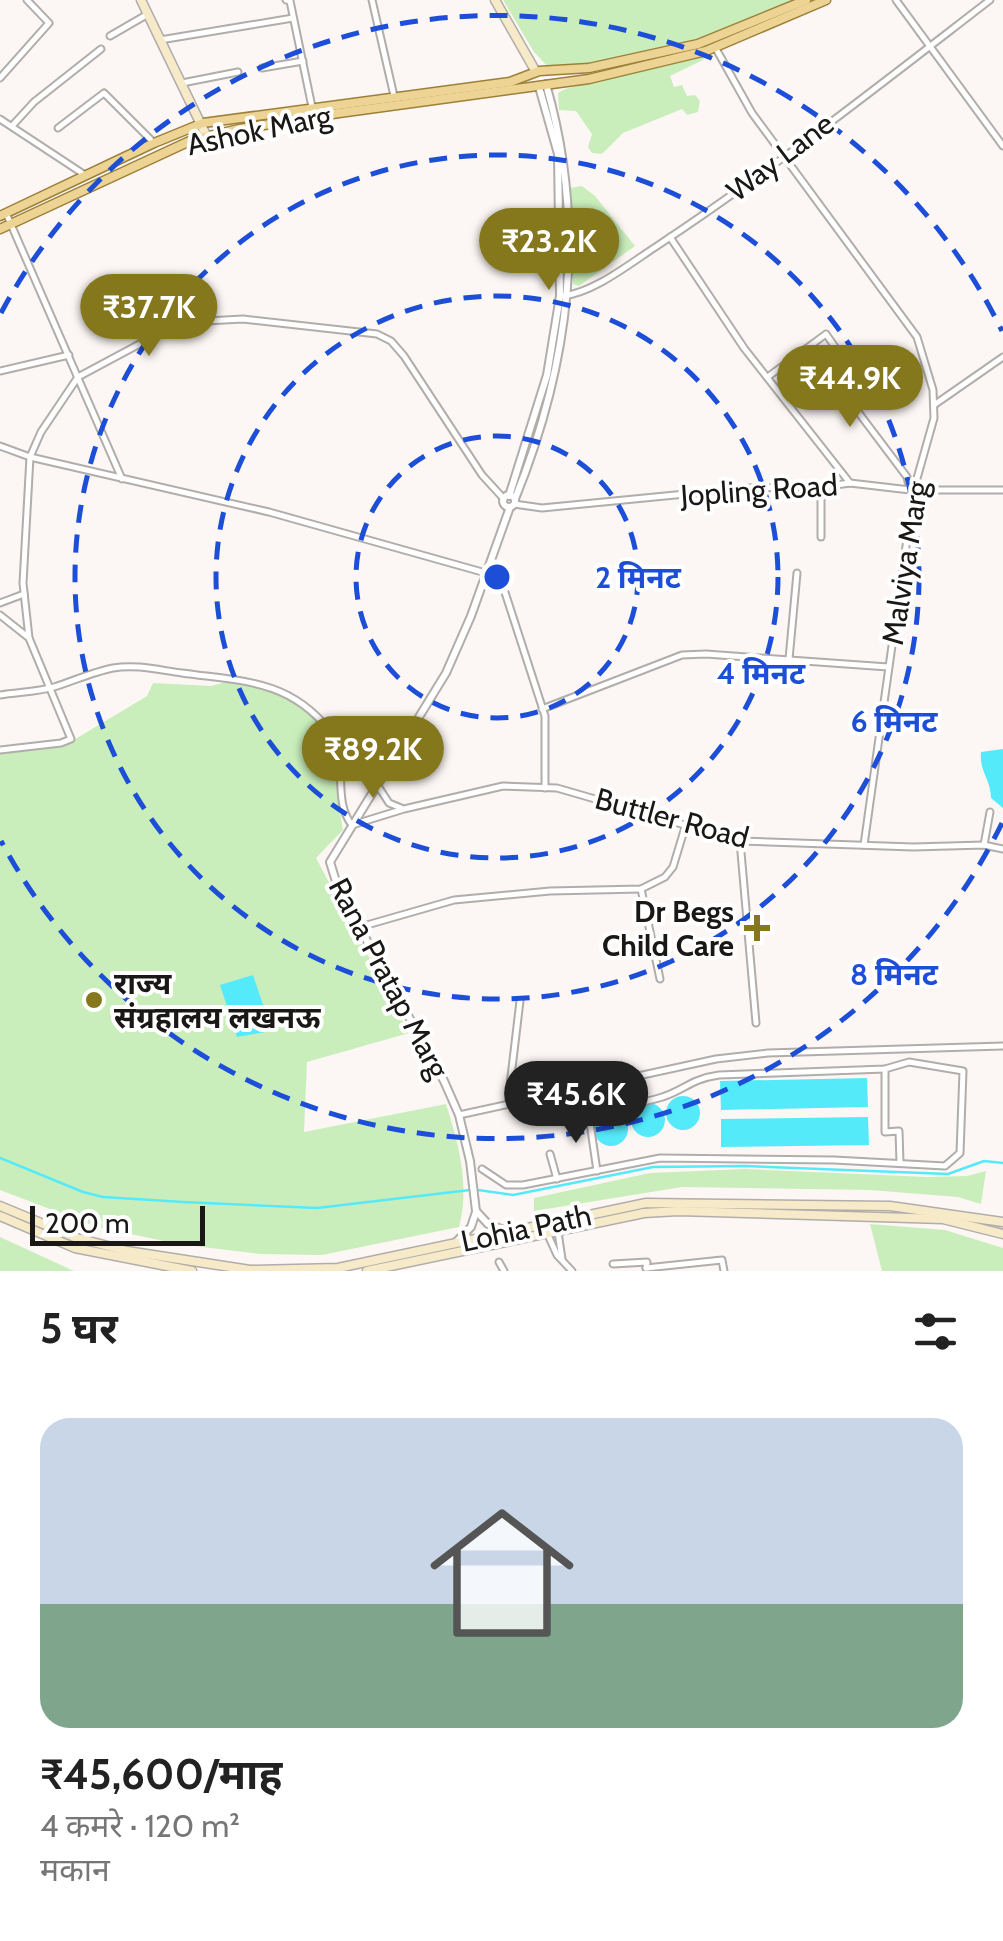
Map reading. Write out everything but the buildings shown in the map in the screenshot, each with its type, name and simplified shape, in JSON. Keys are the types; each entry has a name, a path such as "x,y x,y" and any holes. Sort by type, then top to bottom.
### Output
{"main road":[{"path":"141,0 208,136"},
{"name":"Rana Pratap Marg","path":"496,0 540,80"},
{"name":"Ashok Marg","path":"0,230 158,154 208,136 354,110 511,92 540,80 698,44 806,0"},
{"name":"Ashok Marg","path":"3,215 203,123 510,82 589,78 715,48 826,0"},
{"name":"Lohia Path","path":"0,1206 77,1238 127,1252 250,1270 338,1268 646,1203 890,1206 1003,1222"},
{"name":"Lohia Path","path":"367,1271 644,1213 678,1211 944,1218 1003,1234"},
{"path":"0,1216 75,1248 192,1271"}],"street":[{"path":"0,78 49,23 27,0"},
{"path":"286,0 290,1 312,107"},
{"path":"372,0 394,96"},
{"path":"896,0 1003,146"},
{"name":"Way Lane","path":"563,296 580,293 670,237 990,0"},
{"path":"110,36 148,14"},
{"path":"160,40 294,18"},
{"name":"Malviya Marg","path":"715,48 752,113 918,337 927,362 934,418 912,489 864,845"},
{"path":"12,126 34,102 100,50"},
{"path":"262,68 303,61"},
{"path":"182,83 238,72"},
{"name":"Rana Pratap Marg","path":"476,1209 470,1161 444,1081 338,888 330,862 446,673 488,572 555,377 566,319 564,154 540,80"},
{"path":"58,128 104,93 154,143"},
{"path":"0,119 86,176"},
{"path":"3,215 11,224 122,479"},
{"path":"670,237 744,348 850,483"},
{"path":"0,750 61,743 71,738 29,638 24,594 30,457 41,432 78,377 162,332 206,320 243,319 377,334 391,341 404,356 482,475 510,501"},
{"path":"768,376 826,334 836,347"},
{"path":"0,371 69,355"},
{"path":"934,405 1003,357"},
{"path":"786,400 830,376 908,477 912,489"},
{"path":"0,446 30,457 268,512 500,577 542,709 545,788"},
{"name":"Jopling Road","path":"510,501 542,508 747,488 820,488 850,483 912,489 1003,490"},
{"path":"820,488 822,537"},
{"path":"789,660 797,572"},
{"path":"0,604 24,594"},
{"path":"0,614 29,638"},
{"path":"542,709 682,656 888,667"},
{"path":"0,695 50,688 111,668 132,666 243,678 267,686 313,712 332,733 338,747 344,810 352,825"},
{"path":"378,785 389,803 404,810"},
{"name":"Buttler Road","path":"352,825 504,786 583,795 740,842 984,845 1003,849"},
{"path":"984,845 990,812"},
{"path":"360,927 454,900 550,891 641,889 666,877 673,867 686,824"},
{"path":"740,842 756,1022"},
{"path":"641,889 660,980"},
{"path":"510,1085 520,1001"},
{"path":"458,1115 581,1087 768,1053 1003,1046"},
{"path":"482,1169 506,1185 660,1158 945,1166 955,1160 961,1145 963,1071 910,1062 885,1068 706,1077 661,1098 625,1104 590,1116"},
{"path":"885,1068 886,1132 900,1131 900,1164"},
{"path":"581,1087 590,1116 597,1170"},
{"path":"550,1154 557,1178"},
{"path":"476,1209 488,1224 507,1232"},
{"path":"455,1243 472,1227 476,1209"},
{"path":"558,1230 562,1259"},
{"path":"546,1233 572,1271"},
{"path":"613,1264 647,1262 646,1270 722,1260 724,1271"},
{"path":"499,1262 504,1271"}],"green space":[{"path":"503,0 797,0 707,35 644,54 549,68 534,52"},
{"path":"710,53 670,76 674,87 682,85 687,96 695,95 700,101 698,112 687,115 682,109 623,133 602,154 592,153 588,147 592,134 576,111 559,110 558,93 565,89"},
{"path":"582,186 595,196 635,246 579,286 573,284 570,188"},
{"path":"230,681 281,696 296,705 323,728 331,743 343,830 316,858 409,1033 307,1062 304,1132 446,1104 463,1180 459,1227 322,1255 261,1254 178,1244 97,1227 0,1190 0,754 62,747 147,696 153,683 211,686"},
{"path":"745,1169 927,1177 967,1176 986,1171 981,1204 958,1197 870,1190 682,1187 534,1211 534,1198 650,1173"},
{"path":"870,1224 945,1230 1003,1248 1003,1271 882,1271"},
{"path":"0,1237 74,1271 0,1271"}],"water":[{"path":"1003,749 1003,808 991,798 981,752"},
{"path":"253,975 272,1031 237,1037 220,985"},
{"path":"867,1078 868,1107 721,1110 720,1081"},
{"path":"683,1096 695,1101 700,1113 695,1125 683,1130 671,1125 666,1113 671,1101"},
{"path":"648,1103 660,1108 665,1120 660,1132 648,1137 636,1132 631,1120 636,1108"},
{"path":"611,1112 623,1117 628,1129 623,1141 611,1146 599,1141 594,1129 599,1117"},
{"path":"868,1117 869,1145 721,1147 721,1119"}],"waterway":[{"path":"0,1158 103,1197 317,1208 470,1190"},
{"path":"478,1190 513,1195 653,1167 746,1166 948,1174 984,1161 1003,1163"}],"place":[{"name":"Dr Begs Child Care","path":"757,928"},
{"name":"राज्य संग्रहालय लखनऊ","path":"94,1000"}]}
